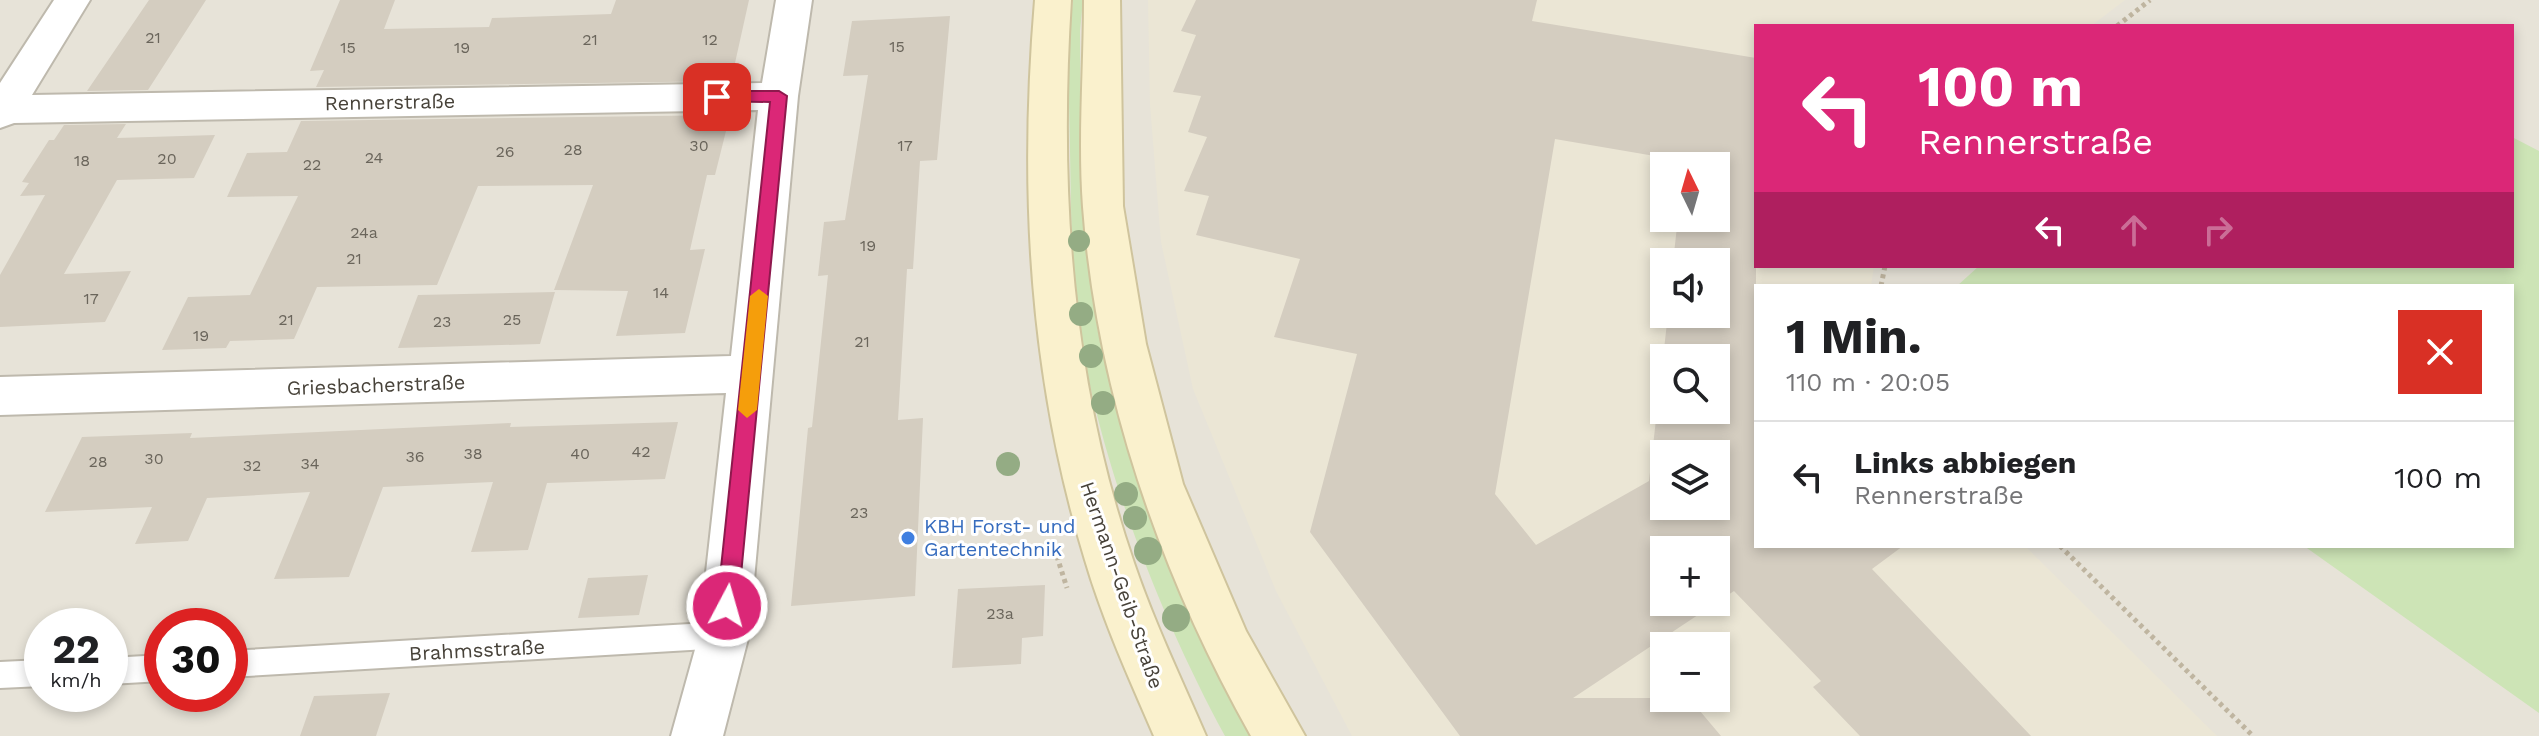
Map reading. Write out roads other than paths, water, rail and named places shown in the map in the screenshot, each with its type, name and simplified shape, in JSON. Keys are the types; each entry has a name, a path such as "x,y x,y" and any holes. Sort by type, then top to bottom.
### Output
{"street":[{"path":"1,110 72,0"},
{"path":"697,736 724,635 779,96 794,0"},
{"name":"Hermann-Geib-Straße","path":"1053,0 1045,68 1047,225 1061,357 1088,496 1153,682 1180,736"},
{"path":"1102,0 1103,206 1124,344 1160,484 1227,646 1279,736"},
{"name":"Rennerstraße","path":"1,110 779,96"},
{"name":"Griesbacherstraße","path":"0,396 751,374"}],"lane":[{"name":"Brahmsstraße","path":"248,663 724,635"},
{"path":"0,675 24,674"}],"place":[{"name":"KBH Forst- und Gartentechnik","path":"908,538"}]}
